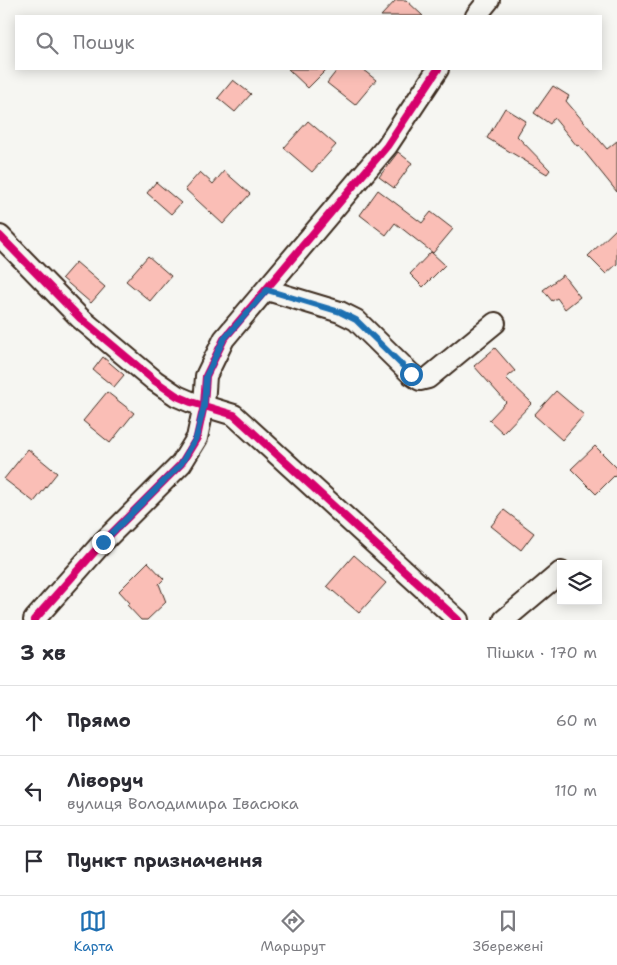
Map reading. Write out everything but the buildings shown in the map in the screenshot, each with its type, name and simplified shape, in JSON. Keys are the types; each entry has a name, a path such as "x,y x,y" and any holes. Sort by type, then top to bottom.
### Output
{"street":[{"path":"477,15 489,0"},
{"path":"34,620 103,542 181,464 196,438 204,406 206,376 224,339 387,146 437,70"},
{"path":"0,236 80,318 170,391 191,402 234,415 458,620"},
{"path":"267,290 340,312 356,320 411,374 420,380 428,378 495,323"},
{"path":"504,620 557,574"}],"cycle path":[{"path":"34,620 103,542 181,464 197,438 204,405 206,376 224,339 387,146 437,70"},
{"path":"0,236 80,318 155,381 177,396 234,415 458,620"}],"route":[{"path":"103,542 181,464 196,438 204,406 206,376 224,339 267,290 340,312 356,320 411,374"}]}
